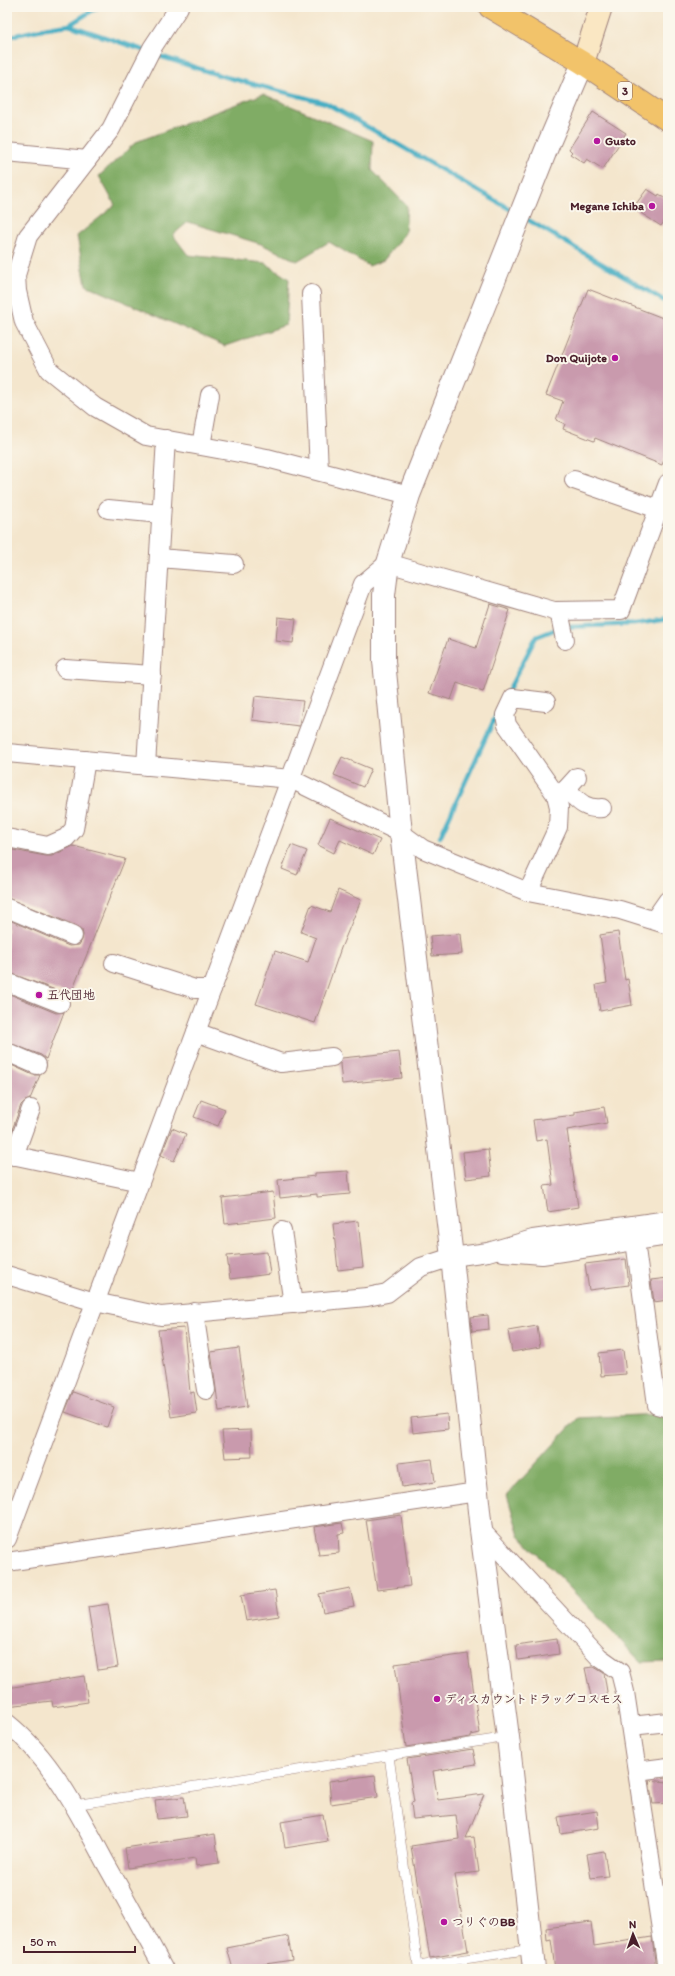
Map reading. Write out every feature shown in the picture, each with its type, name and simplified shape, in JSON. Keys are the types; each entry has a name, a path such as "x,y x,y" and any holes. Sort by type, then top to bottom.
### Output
{"highway":[{"name":"3","path":"498,10 583,63 668,120"}],"main road":[{"path":"583,63 601,7"}],"street":[{"path":"179,7 150,52 111,129 28,236 12,291 24,322 49,370 95,407 146,436 267,458 408,495"},
{"path":"533,1959 508,1737 481,1530 452,1256 401,833 384,661 384,596 388,562 408,495 520,215 583,63"},
{"path":"7,152 87,160"},
{"path":"311,294 319,471"},
{"path":"201,446 210,395"},
{"path":"146,766 166,439"},
{"path":"574,480 662,506"},
{"path":"388,562 560,614 621,610 662,506 668,483"},
{"path":"108,509 162,514"},
{"path":"159,558 234,564"},
{"path":"7,1538 363,584 388,562"},
{"path":"560,614 565,639"},
{"path":"65,669 152,675"},
{"path":"546,702 513,698 505,715 506,725 586,806 593,809 602,808"},
{"path":"7,753 291,779 401,833 423,849 528,892 620,910 661,922 668,900"},
{"path":"7,838 48,846 66,838 74,829 86,760"},
{"path":"528,892 558,827 560,807 567,788"},
{"path":"7,908 73,936"},
{"path":"114,963 195,989 212,989"},
{"path":"7,982 60,1003"},
{"path":"196,1032 281,1063 332,1057"},
{"path":"7,1052 37,1065"},
{"path":"31,1109 11,1155 140,1182"},
{"path":"488,1252 533,1239 668,1220"},
{"path":"282,1231 293,1304"},
{"path":"7,1275 95,1302 162,1316 368,1297 387,1293 420,1267 452,1256 488,1252 542,1255 668,1236"},
{"path":"635,1241 658,1405 668,1408"},
{"path":"194,1312 206,1390"},
{"path":"7,1562 477,1492"},
{"path":"481,1530 599,1657 620,1672 625,1692 667,1969"},
{"path":"7,1722 18,1731 44,1763 74,1805 164,1969"},
{"path":"630,1726 668,1722"},
{"path":"637,1771 668,1767"}],"lane":[{"path":"74,1805 508,1737"},
{"path":"389,1756 418,1966 533,1959"}],"green space":[{"path":"263,94 373,141 372,170 407,206 405,233 384,260 369,266 329,242 297,261 261,244 188,222 173,235 188,255 265,263 289,279 286,325 225,346 86,285 77,236 115,205 99,176 136,142"},
{"path":"659,1414 668,1422 668,1661 641,1662 519,1535 507,1495 578,1418"}],"building":[{"name":"Gusto","path":"593,112 626,133 603,169 587,159 584,163 570,154 572,152 569,149"},
{"name":"Megane Ichiba","path":"647,189 668,200 668,216 661,226 633,208"},
{"name":"Don Quijote","path":"588,289 668,320 668,450 662,465 595,438 594,441 563,429 565,424 556,420 563,401 546,395"},
{"path":"490,604 510,610 483,692 457,683 451,700 429,693 448,639 476,648"},
{"path":"278,617 296,619 293,643 276,641"},
{"path":"255,696 303,701 299,726 252,720"},
{"path":"342,757 371,769 363,787 334,775"},
{"path":"330,818 380,840 373,855 340,840 334,853 318,845"},
{"path":"291,845 307,851 297,875 282,869"},
{"path":"73,846 125,859 69,999 64,993 7,972 7,919 69,946 79,945 83,935 82,930 77,926 7,898 7,849 52,856"},
{"path":"338,890 361,900 341,948 315,1023 256,1004 275,951 308,962 316,938 301,932 311,905 330,912"},
{"path":"618,932 625,980 628,979 632,1005 600,1011 596,985 607,983 600,935"},
{"path":"460,934 462,954 432,956 430,936"},
{"path":"7,993 56,1013 64,1012 46,1059 41,1055 7,1042"},
{"path":"399,1052 402,1078 342,1084 340,1064 342,1058"},
{"path":"7,1063 33,1075 40,1075 30,1099 21,1105 11,1133 7,1131"},
{"path":"201,1100 225,1109 218,1126 194,1117"},
{"path":"604,1107 607,1123 567,1130 578,1207 548,1212 544,1186 553,1185 547,1139 536,1141 533,1120 575,1115 575,1112"},
{"path":"172,1128 186,1134 174,1161 161,1155"},
{"path":"488,1149 491,1176 466,1179 463,1152"},
{"path":"348,1171 350,1194 317,1197 317,1194 280,1198 278,1180 315,1176 315,1173"},
{"path":"273,1192 276,1218 225,1224 222,1198"},
{"path":"358,1221 363,1267 338,1270 333,1224"},
{"path":"267,1252 270,1274 230,1279 227,1256"},
{"path":"626,1259 629,1285 589,1290 585,1264"},
{"path":"668,1278 668,1300 654,1302 651,1280"},
{"path":"488,1315 489,1329 472,1331 471,1317"},
{"path":"537,1326 540,1347 512,1352 508,1331"},
{"path":"184,1328 190,1393 194,1392 197,1413 171,1417 158,1330"},
{"path":"239,1348 247,1407 219,1411 211,1352"},
{"path":"623,1350 626,1374 601,1376 599,1353"},
{"path":"73,1392 114,1407 107,1427 65,1412"},
{"path":"447,1414 448,1429 413,1433 411,1418"},
{"path":"251,1430 252,1457 225,1458 222,1431"},
{"path":"432,1459 435,1482 402,1487 399,1463"},
{"path":"401,1515 410,1586 377,1590 366,1520"},
{"path":"342,1523 344,1533 338,1534 339,1553 319,1555 314,1527"},
{"path":"350,1588 354,1606 323,1612 319,1594"},
{"path":"275,1590 279,1616 246,1621 241,1595"},
{"path":"108,1604 118,1667 98,1670 88,1607"},
{"path":"557,1639 559,1654 518,1660 516,1645"},
{"name":"ディスカウントドラッグコスモス","path":"468,1654 480,1733 471,1735 471,1737 406,1747 395,1664"},
{"path":"594,1667 604,1673 608,1698 592,1701 585,1668"},
{"path":"84,1676 88,1702 53,1707 52,1701 7,1706 7,1688"},
{"path":"473,1749 476,1764 433,1771 438,1800 484,1794 466,1838 474,1837 479,1872 455,1875 468,1951 430,1958 411,1846 459,1839 456,1815 413,1819 411,1803 414,1802 407,1759"},
{"path":"375,1775 378,1797 331,1804 329,1781"},
{"path":"649,1780 668,1782 668,1803 653,1804"},
{"path":"184,1797 187,1816 157,1819 155,1800"},
{"path":"597,1811 599,1828 561,1834 558,1817"},
{"path":"323,1815 328,1841 285,1848 281,1822"},
{"path":"215,1834 219,1863 196,1866 195,1858 128,1868 125,1848"},
{"path":"604,1851 608,1876 591,1878 587,1854"},
{"path":"591,1922 594,1946 652,1937 656,1969 555,1969 551,1940 547,1941 546,1928"},
{"path":"288,1936 292,1960 233,1969 227,1948"}],"waterway":[{"path":"7,37 47,28 69,25 98,7"},
{"path":"69,25 146,51"},
{"path":"153,54 222,76 326,103 515,212"},
{"path":"525,218 668,303"},
{"path":"566,627 635,624 668,619"},
{"path":"506,695 536,637 559,628"},
{"path":"440,837 499,709"}],"place":[{"name":"Gusto","path":"597,141"},
{"name":"Megane Ichiba","path":"652,206"},
{"name":"Don Quijote","path":"615,358"},
{"name":"五代団地","path":"39,995"},
{"name":"ディスカウントドラッグコスモス","path":"437,1699"},
{"name":"つりぐのBB","path":"444,1922"}]}
